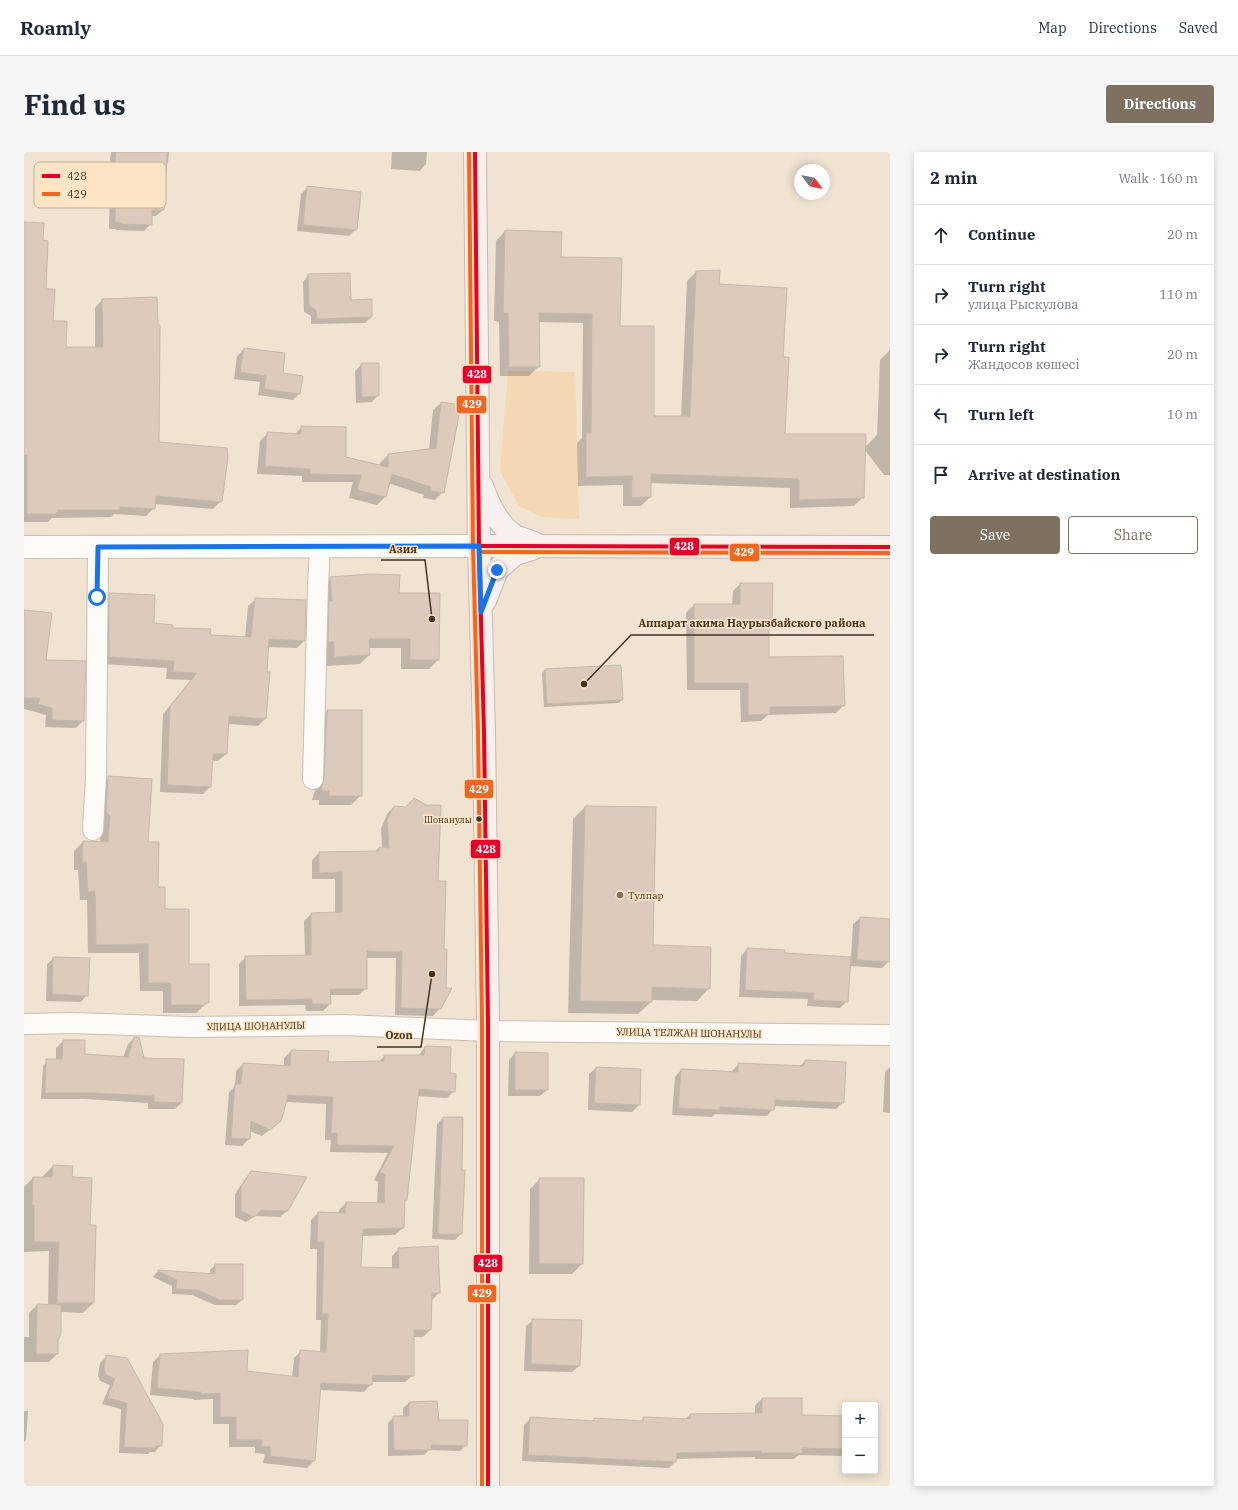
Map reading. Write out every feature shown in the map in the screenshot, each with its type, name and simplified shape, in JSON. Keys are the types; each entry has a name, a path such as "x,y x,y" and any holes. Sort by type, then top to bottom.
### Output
{"main road":[{"path":"475,152 479,546 488,1031 488,1486"},
{"path":"479,478 488,503 498,520 515,535 543,546"},
{"path":"479,546 890,546"},
{"path":"481,612 497,570 515,554 543,546"}],"street":[{"path":"313,779 320,546"},
{"path":"24,547 479,546"},
{"path":"93,830 96,776 98,547"},
{"name":"УЛИЦА ШОНАНУЛЫ","path":"24,1024 188,1027 344,1025 488,1031"},
{"name":"УЛИЦА ТЕЛЖАН ШОНАНУЛЫ","path":"488,1031 890,1035"}],"shaded area":[{"path":"508,371 575,372 579,519 542,517 519,506 500,471"}],"building":[{"path":"116,152 167,152 166,171 166,162 115,162"},
{"path":"307,186 361,192 357,230 303,225"},
{"path":"115,208 164,208 164,210 152,210 152,225 122,224 115,222"},
{"path":"24,222 44,223 43,240 48,241 46,289 55,289 53,321 67,321 66,347 103,347 102,299 157,297 158,325 160,325 159,442 227,448 228,457 222,502 156,496 155,509 120,507 120,510 58,510 56,514 27,514 27,455 24,455"},
{"path":"505,230 562,232 561,257 622,258 620,326 654,326 654,416 690,416 696,271 720,270 719,284 787,288 783,357 789,357 785,434 866,434 864,498 799,500 799,479 651,474 651,497 632,498 632,476 586,477 586,433 591,433 592,314 539,313 540,367 509,367 508,313 503,313"},
{"path":"350,273 351,300 372,299 372,317 317,319 316,310 309,306 308,274"},
{"path":"244,348 285,353 283,373 303,376 300,394 264,389 266,376 240,372"},
{"path":"361,363 379,363 379,396 362,397"},
{"path":"441,402 461,405 444,493 431,491 431,487 392,474 386,497 357,490 361,475 310,474 310,469 265,466 267,432 301,434 301,426 346,427 346,457 388,467 388,454 436,448"},
{"path":"371,574 400,575 399,593 440,593 439,660 410,660 410,639 369,639 370,655 334,657 334,642 328,642 329,601 332,601 330,577"},
{"path":"740,583 773,583 772,619 769,619 769,657 843,656 845,706 770,707 770,714 748,715 748,683 694,683 694,604 740,604"},
{"path":"109,593 155,595 154,623 173,625 173,628 211,629 210,635 251,637 255,598 306,600 305,641 269,639 267,672 270,672 266,719 229,716 227,754 213,754 211,787 167,785 170,706 197,673 173,672 174,661 109,657"},
{"path":"24,610 52,613 46,660 86,661 84,721 52,720 52,708 38,704 40,698 24,698"},
{"path":"621,665 623,700 547,704 545,669"},
{"path":"327,710 362,710 362,796 329,796 329,791 322,791 324,779"},
{"path":"108,776 152,779 148,842 159,842 158,887 165,887 165,909 189,909 189,964 209,964 209,1003 205,1003 205,1005 171,1005 171,983 148,983 148,944 96,945 95,891 88,892 86,862 82,862 83,841 108,842 110,816 106,812"},
{"path":"414,798 426,805 441,805 438,881 446,881 444,949 447,949 446,988 452,988 441,1009 401,1008 402,952 367,951 367,989 330,989 331,1004 312,1004 312,999 246,1000 245,956 311,955 311,913 342,912 342,872 319,873 319,852 379,851 379,847 389,848 387,821 394,806 406,807"},
{"path":"585,806 656,807 653,945 711,947 710,989 652,987 652,1002 580,1001"},
{"path":"860,917 890,919 890,962 857,960"},
{"path":"747,948 785,950 785,953 851,957 848,1002 813,1000 814,993 745,990"},
{"path":"53,957 90,958 88,996 52,994"},
{"path":"134,1037 139,1037 144,1058 184,1059 182,1103 154,1102 154,1096 92,1093 45,1093 46,1059 62,1059 63,1040 85,1040 85,1054 128,1057"},
{"path":"425,1046 451,1047 450,1073 456,1074 455,1092 419,1089 407,1200 405,1200 404,1228 363,1229 361,1267 399,1268 398,1248 438,1246 440,1293 432,1293 431,1330 414,1330 414,1376 373,1375 372,1385 321,1383 315,1461 270,1456 271,1447 261,1446 262,1440 236,1440 236,1417 220,1417 220,1393 201,1394 201,1392 157,1388 160,1354 248,1350 247,1371 298,1377 300,1350 326,1352 328,1314 322,1314 324,1242 317,1242 318,1212 345,1213 346,1202 384,1203 385,1175 380,1172 394,1146 337,1145 337,1133 331,1133 333,1097 288,1095 281,1121 270,1130 251,1121 250,1139 231,1138 235,1084 241,1084 243,1063 290,1066 291,1050 329,1051 328,1062 384,1061 384,1055 424,1055"},
{"path":"515,1052 548,1053 548,1090 515,1090"},
{"path":"805,1060 846,1062 844,1103 775,1100 774,1110 720,1107 720,1110 678,1108 681,1069 738,1072 738,1063 804,1066"},
{"path":"596,1067 641,1069 640,1105 594,1103"},
{"path":"443,1117 463,1117 462,1170 465,1170 462,1234 438,1234"},
{"path":"53,1165 73,1166 72,1177 92,1178 90,1225 96,1225 94,1303 57,1303 59,1242 34,1242 34,1205 32,1205 33,1177 52,1177"},
{"path":"251,1171 307,1177 288,1211 262,1210 254,1217 241,1211 241,1187"},
{"path":"539,1178 584,1178 583,1264 539,1264"},
{"path":"215,1264 243,1264 243,1300 220,1300 198,1290 176,1289 177,1280 158,1271 215,1274"},
{"path":"37,1304 61,1305 61,1334 58,1341 58,1354 36,1354"},
{"path":"532,1319 582,1320 580,1366 531,1364"},
{"path":"106,1355 127,1358 163,1424 162,1446 155,1446 155,1448 124,1447 127,1403 107,1398 115,1379 106,1375 104,1369"},
{"path":"762,1398 802,1398 802,1415 842,1416 842,1449 802,1448 802,1453 761,1453 761,1451 677,1453 676,1462 528,1455 530,1417 594,1421 594,1418 643,1421 643,1417 690,1419 690,1414 762,1413"},
{"path":"437,1401 439,1420 468,1420 467,1446 431,1445 431,1450 394,1450 393,1416 409,1416 409,1402"}],"transit line":[{"name":"429","path":"469,152 473,546 478,732 482,1023 482,1486"},
{"name":"428","path":"475,152 479,546 484,732 488,1023 488,1486"},
{"name":"428","path":"479,546 890,547"},
{"name":"429","path":"479,552 890,553"}],"place":[{"name":"Азия","path":"432,619"},
{"name":"Аппарат акима Наурызбайского района","path":"584,684"},
{"name":"Шонанулы","path":"479,819"},
{"name":"Тулпар","path":"620,895"},
{"name":"Ozon","path":"432,974"}],"route":[{"path":"97,597 98,547 479,546 481,612 497,570"}]}
